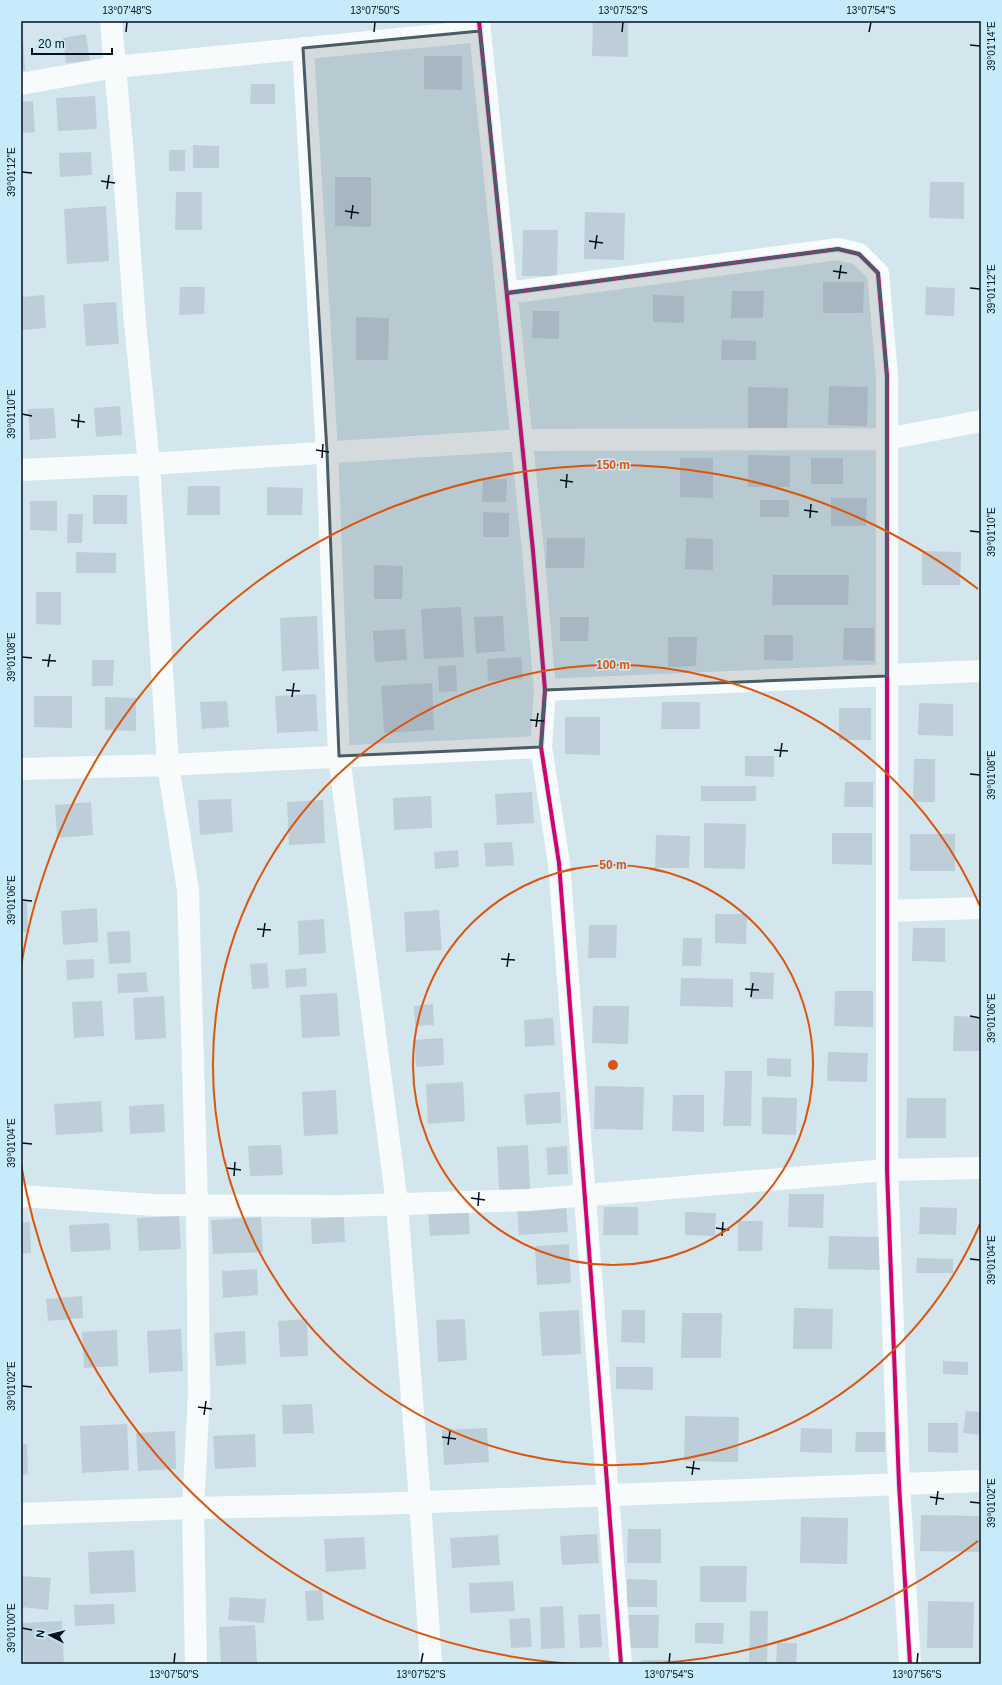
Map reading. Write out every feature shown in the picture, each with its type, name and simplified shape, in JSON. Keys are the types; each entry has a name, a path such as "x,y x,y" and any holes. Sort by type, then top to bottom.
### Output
{"street":[{"path":"111,21 135,323 149,464 168,765 188,890 197,1205 199,1395 193,1508 196,1664"},
{"path":"21,84 115,67 303,48 480,26 522,440 545,690 541,747 559,863 622,1664"},
{"path":"303,48 327,452 339,756 396,1204 420,1502 431,1664"},
{"path":"507,293 838,249 859,254 878,273 887,376 887,1170 899,1484 910,1664"},
{"path":"21,470 149,464 522,440 887,439 981,421"},
{"path":"545,690 981,671"},
{"path":"21,769 168,765 541,747"},
{"path":"887,911 981,908"},
{"path":"21,1196 154,1205 343,1206 529,1200 887,1170 981,1168"},
{"path":"21,1514 420,1502 981,1481"}],"highlighted area":[{"path":"480,31 507,293 838,249 859,254 878,273 887,376 887,676 545,690 541,747 339,756 327,452 303,48"}],"building":[{"path":"593,21 628,21 628,57 592,56"},
{"path":"86,34 90,61 66,63 63,38"},
{"path":"21,41 23,41 25,70 21,70"},
{"path":"424,56 462,56 462,90 424,89"},
{"path":"251,84 275,84 275,104 250,104"},
{"path":"95,96 97,129 58,131 56,98"},
{"path":"33,101 35,132 21,133 21,102"},
{"path":"193,145 219,146 219,168 193,168"},
{"path":"169,150 185,150 185,171 169,171"},
{"path":"91,152 92,175 60,177 59,153"},
{"path":"335,177 371,177 371,227 335,226"},
{"path":"930,182 964,182 964,219 929,218"},
{"path":"176,192 202,192 202,230 175,230"},
{"path":"106,206 109,261 67,264 64,209"},
{"path":"585,212 625,213 624,260 584,259"},
{"path":"523,230 558,230 557,276 522,276"},
{"path":"823,282 864,282 863,313 823,313"},
{"path":"180,287 205,287 204,314 179,315"},
{"path":"926,287 955,288 954,316 925,315"},
{"path":"732,291 764,291 763,318 731,318"},
{"path":"44,295 46,328 21,330 21,297"},
{"path":"653,295 684,296 684,323 653,322"},
{"path":"116,302 119,344 86,346 83,304"},
{"path":"533,311 559,311 559,339 532,338"},
{"path":"356,317 389,318 388,360 356,360"},
{"path":"722,340 756,341 756,360 721,360"},
{"path":"829,386 868,387 867,426 828,425"},
{"path":"748,387 788,388 787,428 748,428"},
{"path":"120,406 122,435 96,437 94,408"},
{"path":"54,408 56,438 30,440 28,409"},
{"path":"748,455 790,456 790,487 748,487"},
{"path":"680,458 713,458 713,498 680,497"},
{"path":"811,458 843,458 843,484 811,484"},
{"path":"483,479 507,479 506,502 482,502"},
{"path":"188,486 220,486 220,515 187,515"},
{"path":"267,487 303,488 302,515 267,515"},
{"path":"93,495 127,495 127,524 93,524"},
{"path":"831,498 867,498 866,526 831,526"},
{"path":"760,500 789,500 789,517 760,517"},
{"path":"30,501 57,501 57,531 30,530"},
{"path":"483,512 509,513 509,537 483,537"},
{"path":"68,514 83,514 82,543 67,543"},
{"path":"547,538 585,538 584,568 546,568"},
{"path":"686,538 713,539 713,570 685,569"},
{"path":"922,551 961,552 960,585 922,585"},
{"path":"76,552 116,553 116,573 76,573"},
{"path":"374,565 403,566 402,599 374,599"},
{"path":"773,575 849,575 848,605 772,605"},
{"path":"36,592 61,592 61,625 36,624"},
{"path":"461,607 464,657 424,659 421,609"},
{"path":"317,616 319,669 282,671 280,618"},
{"path":"503,616 505,651 476,653 474,617"},
{"path":"560,617 589,617 588,641 560,641"},
{"path":"844,628 874,628 874,661 843,660"},
{"path":"405,629 407,660 375,662 373,631"},
{"path":"764,635 793,635 793,661 764,660"},
{"path":"668,637 697,637 696,666 668,667"},
{"path":"521,657 523,679 488,681 487,659"},
{"path":"92,660 114,660 113,686 92,686"},
{"path":"456,665 457,691 439,692 438,667"},
{"path":"432,683 434,730 384,733 381,686"},
{"path":"316,694 318,731 277,733 275,696"},
{"path":"34,696 72,696 72,728 34,727"},
{"path":"105,697 136,698 136,731 105,730"},
{"path":"227,701 229,727 202,729 200,702"},
{"path":"662,702 700,702 700,729 661,729"},
{"path":"919,703 953,704 953,736 918,735"},
{"path":"839,708 871,708 871,740 839,740"},
{"path":"565,717 600,717 600,755 565,754"},
{"path":"745,756 774,756 774,777 745,776"},
{"path":"914,759 935,759 935,802 913,802"},
{"path":"845,782 873,782 873,807 844,807"},
{"path":"701,786 756,786 756,801 701,801"},
{"path":"532,792 534,823 497,825 495,794"},
{"path":"431,796 432,828 394,830 393,798"},
{"path":"231,799 233,832 200,835 198,800"},
{"path":"323,800 325,843 289,845 287,802"},
{"path":"91,802 93,835 57,838 55,805"},
{"path":"704,823 746,824 745,869 704,868"},
{"path":"832,833 872,833 872,865 832,864"},
{"path":"910,834 955,834 955,871 910,871"},
{"path":"656,835 690,836 689,868 655,868"},
{"path":"512,842 514,865 486,867 484,843"},
{"path":"458,850 459,867 435,869 434,852"},
{"path":"21,902 27,902 28,932 21,932"},
{"path":"97,908 98,942 63,945 61,911"},
{"path":"439,910 442,950 406,952 404,912"},
{"path":"715,914 747,914 746,944 715,943"},
{"path":"324,919 326,953 299,955 298,921"},
{"path":"589,925 617,925 616,958 588,958"},
{"path":"913,928 945,928 945,962 912,961"},
{"path":"130,931 131,963 109,964 107,932"},
{"path":"683,938 702,938 701,966 682,966"},
{"path":"94,959 94,978 67,980 66,960"},
{"path":"267,963 269,988 252,989 250,964"},
{"path":"306,968 307,986 286,988 285,970"},
{"path":"146,972 148,992 118,993 117,974"},
{"path":"750,972 774,973 773,999 750,999"},
{"path":"681,978 733,979 733,1007 680,1006"},
{"path":"835,991 873,991 873,1027 834,1026"},
{"path":"337,993 340,1036 302,1038 300,995"},
{"path":"164,996 166,1038 135,1040 133,998"},
{"path":"102,1001 104,1036 74,1038 72,1002"},
{"path":"433,1004 434,1025 415,1026 414,1006"},
{"path":"593,1006 629,1006 628,1044 592,1043"},
{"path":"954,1016 981,1017 981,1051 953,1051"},
{"path":"553,1018 555,1045 525,1047 524,1020"},
{"path":"443,1038 444,1065 416,1067 414,1040"},
{"path":"828,1052 868,1053 867,1082 827,1081"},
{"path":"767,1058 791,1059 791,1077 767,1076"},
{"path":"725,1071 752,1071 751,1126 723,1126"},
{"path":"463,1082 465,1121 428,1124 426,1084"},
{"path":"595,1086 644,1087 643,1130 594,1129"},
{"path":"336,1090 338,1134 304,1136 302,1092"},
{"path":"560,1092 561,1123 526,1125 524,1094"},
{"path":"673,1095 704,1095 704,1132 672,1131"},
{"path":"762,1097 797,1098 796,1135 762,1134"},
{"path":"907,1098 946,1098 946,1138 906,1138"},
{"path":"101,1101 103,1132 56,1135 54,1104"},
{"path":"164,1104 165,1132 130,1134 129,1106"},
{"path":"281,1145 283,1175 250,1176 248,1146"},
{"path":"528,1145 530,1189 499,1191 497,1147"},
{"path":"567,1146 568,1174 548,1175 546,1148"},
{"path":"789,1194 824,1194 823,1228 788,1227"},
{"path":"566,1205 568,1232 519,1235 517,1208"},
{"path":"604,1207 638,1207 638,1235 603,1235"},
{"path":"920,1207 957,1208 956,1235 919,1234"},
{"path":"468,1208 470,1234 430,1236 428,1210"},
{"path":"685,1212 716,1213 715,1236 685,1235"},
{"path":"179,1216 181,1249 139,1251 137,1218"},
{"path":"261,1217 263,1252 213,1254 211,1220"},
{"path":"344,1217 345,1242 312,1244 311,1219"},
{"path":"738,1221 763,1221 762,1251 738,1251"},
{"path":"30,1222 31,1253 21,1254 21,1223"},
{"path":"109,1223 111,1250 71,1252 69,1225"},
{"path":"829,1236 884,1237 883,1270 828,1269"},
{"path":"569,1244 571,1283 537,1285 535,1246"},
{"path":"917,1258 953,1259 953,1273 916,1273"},
{"path":"257,1269 258,1295 223,1298 222,1271"},
{"path":"82,1296 83,1318 48,1321 46,1299"},
{"path":"794,1308 833,1309 832,1349 793,1349"},
{"path":"579,1310 581,1354 542,1356 539,1312"},
{"path":"622,1310 645,1310 645,1343 621,1342"},
{"path":"682,1313 722,1313 721,1358 681,1358"},
{"path":"307,1319 308,1356 280,1357 278,1321"},
{"path":"465,1319 467,1360 438,1362 436,1320"},
{"path":"181,1329 183,1371 149,1373 147,1331"},
{"path":"117,1330 118,1366 84,1368 82,1332"},
{"path":"245,1331 246,1364 216,1366 214,1333"},
{"path":"943,1361 968,1362 968,1375 943,1374"},
{"path":"616,1367 653,1367 653,1390 616,1389"},
{"path":"312,1404 314,1433 283,1434 282,1405"},
{"path":"966,1411 981,1412 981,1435 963,1433"},
{"path":"685,1416 739,1417 738,1462 684,1461"},
{"path":"928,1423 958,1423 958,1453 928,1452"},
{"path":"127,1424 129,1470 82,1473 80,1426"},
{"path":"487,1428 489,1462 444,1465 442,1430"},
{"path":"801,1428 832,1429 832,1453 800,1452"},
{"path":"175,1431 176,1469 138,1471 136,1433"},
{"path":"856,1432 885,1432 885,1452 855,1452"},
{"path":"255,1434 256,1467 215,1469 213,1436"},
{"path":"27,1444 28,1474 21,1475 21,1445"},
{"path":"921,1515 981,1516 981,1552 920,1551"},
{"path":"801,1517 848,1518 847,1564 800,1563"},
{"path":"628,1529 661,1529 661,1563 627,1563"},
{"path":"597,1534 599,1563 562,1565 560,1536"},
{"path":"498,1535 500,1565 452,1568 450,1538"},
{"path":"364,1537 366,1569 326,1572 324,1539"},
{"path":"134,1550 136,1592 90,1594 88,1552"},
{"path":"700,1566 747,1566 746,1602 700,1602"},
{"path":"21,1576 51,1578 48,1610 21,1607"},
{"path":"627,1579 657,1580 657,1607 627,1607"},
{"path":"513,1581 515,1611 470,1613 469,1583"},
{"path":"322,1590 324,1620 307,1621 305,1591"},
{"path":"230,1597 266,1599 264,1623 228,1620"},
{"path":"928,1601 974,1602 973,1648 927,1648"},
{"path":"114,1604 115,1624 75,1626 74,1605"},
{"path":"563,1606 565,1648 541,1649 540,1607"},
{"path":"750,1611 768,1611 767,1664 749,1664"},
{"path":"600,1614 602,1647 580,1648 578,1615"},
{"path":"627,1615 659,1615 658,1648 626,1648"},
{"path":"530,1618 532,1647 511,1648 509,1619"},
{"path":"62,1621 64,1664 24,1664 22,1623"},
{"path":"695,1623 724,1623 723,1644 695,1643"},
{"path":"255,1625 257,1664 221,1664 219,1627"},
{"path":"777,1643 797,1643 796,1664 776,1664"},
{"path":"641,1660 677,1660 677,1664 641,1664"}],"cycle path":[{"path":"479,21 533,551 545,690 541,747 559,863 621,1664"},
{"path":"507,293 838,249 859,254 878,273 887,376 887,1170 899,1484 910,1664"}]}
